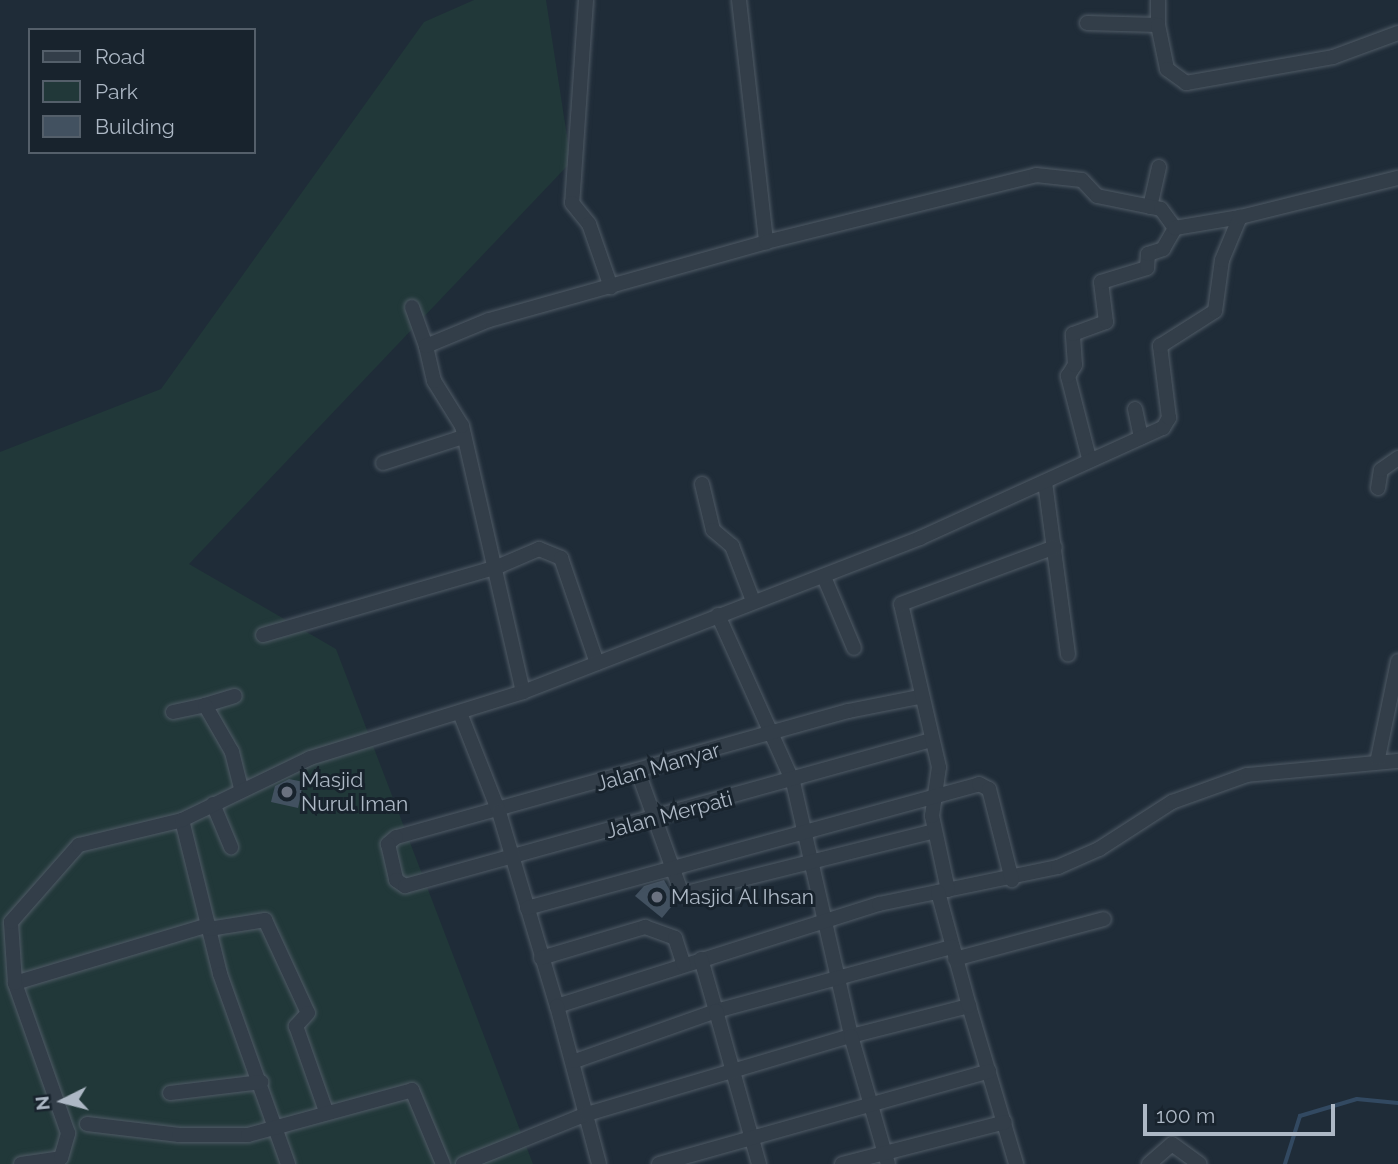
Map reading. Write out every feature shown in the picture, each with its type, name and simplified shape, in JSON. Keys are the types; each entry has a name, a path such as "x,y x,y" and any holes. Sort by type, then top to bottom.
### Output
{"street":[{"path":"586,0 572,203 589,224 611,287"},
{"path":"739,0 766,242"},
{"path":"1158,0 1158,25 1167,69 1186,83 1333,57 1398,33"},
{"path":"1087,23 1158,25"},
{"path":"1150,207 1159,167"},
{"path":"426,346 489,320 766,242 1036,175 1082,180 1097,197 1164,211 1175,228"},
{"path":"1175,228 1240,217 1398,178"},
{"path":"20,1164 61,1158 68,1133 15,983 5,922 79,845 182,820 240,789 310,758 523,692 753,601 824,576 1045,482 1089,458 1168,423 1160,346 1215,311 1222,260 1240,217"},
{"path":"1089,458 1068,376 1075,365 1073,334 1106,322 1101,282 1147,268 1148,254 1163,249 1175,228"},
{"path":"412,307 426,346 434,381 463,437 497,568 523,692"},
{"path":"1135,409 1141,437"},
{"path":"383,463 463,437"},
{"path":"1378,488 1381,470 1398,458"},
{"path":"1045,482 1068,654"},
{"path":"702,485 713,530 732,545 753,601"},
{"path":"1016,1164 953,953 934,831 934,796 940,778 919,697 901,604 1055,547"},
{"path":"263,635 497,568 539,549 561,558 597,663"},
{"path":"824,576 854,648"},
{"path":"718,615 776,733 793,782 820,920 886,1158"},
{"path":"1378,758 1398,662"},
{"path":"173,712 235,696"},
{"name":"Jalan Manyar","path":"405,886 396,880 388,844 396,837 499,812 776,733 919,697"},
{"path":"205,705 232,752 240,789"},
{"path":"460,713 499,812 541,958 575,1061 599,1164"},
{"name":"Jalan Merpati","path":"405,886 793,782 932,740"},
{"path":"557,1006 820,920 943,891 1012,880 1091,853 1154,812 1204,789 1247,775 1378,758 1398,761"},
{"path":"638,772 676,888 686,895 934,831"},
{"path":"527,908 803,828 979,784 989,789 1012,880"},
{"path":"213,804 231,847"},
{"path":"182,820 209,927 278,1127 288,1164"},
{"path":"15,983 209,927 261,919 272,931 308,1013 296,1026 326,1111"},
{"path":"575,1061 716,1010 835,978 1104,919"},
{"path":"541,958 645,927 675,937 684,965"},
{"path":"702,958 759,1164"},
{"path":"463,1164 587,1114 851,1036 970,1006"},
{"path":"659,1164 871,1102 989,1071"},
{"path":"170,1093 261,1082"},
{"path":"87,1124 179,1135 248,1135 326,1111 412,1090 443,1164"},
{"path":"842,1164 886,1158 1005,1122"},
{"path":"1149,1164 1172,1144 1200,1164"}],"green space":[{"path":"474,0 546,0 571,162 189,564 336,649 533,1164 0,1164 0,452 161,389 424,22"}],"building":[{"name":"Masjid Nurul Iman","path":"289,779 304,782 298,808 271,802 275,786"},
{"name":"Masjid Al Ihsan","path":"664,880 676,901 662,918 635,896 644,886"}],"waterway":[{"path":"1285,1164 1300,1116 1357,1099 1398,1103"}],"place":[{"name":"Masjid Nurul Iman","path":"287,792"},
{"name":"Masjid Al Ihsan","path":"657,897"}]}
